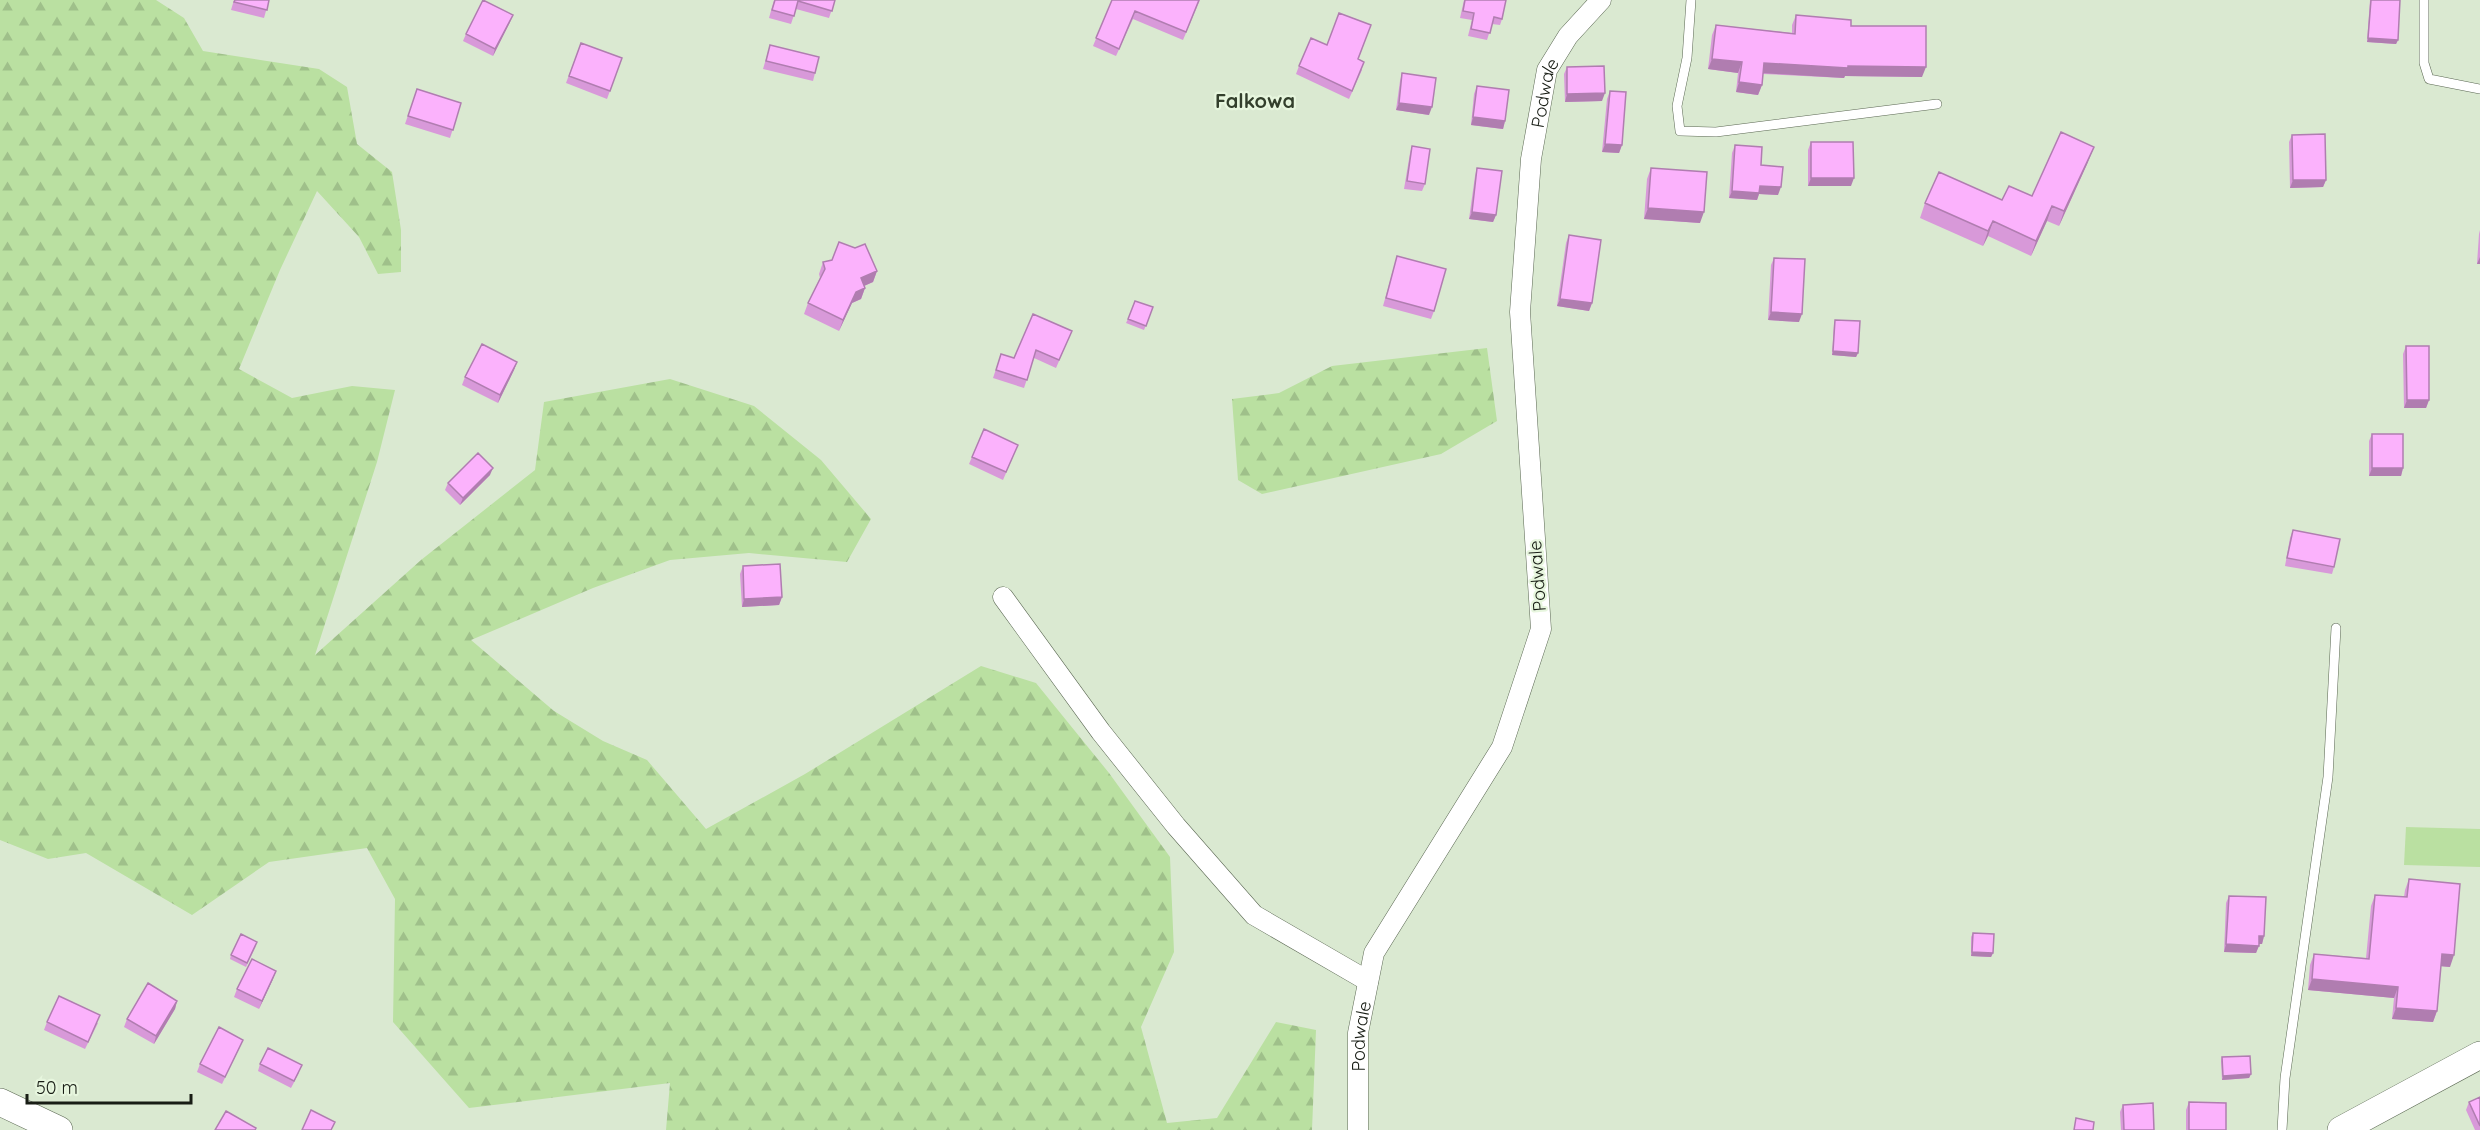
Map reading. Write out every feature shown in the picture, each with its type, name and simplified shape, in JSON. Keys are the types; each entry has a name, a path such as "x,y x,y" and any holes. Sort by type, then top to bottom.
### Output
{"street":[{"name":"Podwale","path":"1358,1130 1358,1033 1374,953 1502,747 1541,629 1520,312 1531,159 1546,70 1568,36 1601,0"},
{"path":"1004,597 1135,775 1176,826 1259,918 1368,981"},
{"path":"2341,1130 2480,1054"},
{"path":"0,1102 59,1130"}],"lane":[{"path":"1691,0 1687,58 1677,106 1680,132 1716,132 1936,104"},
{"path":"2424,0 2424,63 2429,79 2480,89"},
{"path":"2282,1130 2287,1066 2328,777 2336,628"}],"green space":[{"path":"0,0 156,0 184,18 203,51 319,69 347,87 357,144 392,172 401,230 401,272 378,274 359,237 317,191 280,270 239,369 292,398 352,386 395,390 377,462 315,655 421,560 535,470 544,402 670,379 754,406 821,460 871,519 847,562 749,553 670,560 593,588 471,640 554,711 603,741 647,760 706,829 805,774 981,666 1036,683 1109,773 1170,857 1174,952 1141,1027 1167,1123 1217,1118 1276,1022 1316,1030 1312,1130 666,1130 670,1083 469,1108 393,1022 395,899 367,848 269,862 192,915 86,853 48,859 0,840"},
{"path":"1487,348 1497,421 1441,454 1262,494 1238,480 1232,399 1279,393 1332,366"},
{"path":"2406,827 2480,829 2480,867 2404,865"}],"building":[{"path":"235,0 269,0 267,10 234,2"},
{"path":"483,0 513,15 495,49 466,34"},
{"path":"775,0 835,0 832,11 798,1 794,16 772,10"},
{"path":"1112,0 1199,0 1186,32 1135,11 1119,49 1096,38"},
{"path":"1465,0 1506,0 1502,19 1494,17 1490,33 1471,29 1474,13 1463,11"},
{"path":"2371,0 2400,0 2398,40 2368,38"},
{"path":"1339,13 1371,25 1358,59 1364,62 1352,91 1299,66 1311,38 1327,45"},
{"path":"1796,15 1851,20 1851,26 1926,26 1926,67 1848,66 1848,68 1764,63 1762,85 1739,82 1742,62 1712,59 1716,25 1795,34"},
{"path":"581,43 622,58 610,91 569,76"},
{"path":"770,45 819,57 815,73 766,61"},
{"path":"1604,66 1605,93 1567,94 1567,67"},
{"path":"1402,73 1436,78 1432,107 1399,103"},
{"path":"1477,86 1509,90 1505,121 1473,117"},
{"path":"417,89 461,103 453,130 408,116"},
{"path":"1610,91 1626,92 1622,145 1605,144"},
{"path":"2061,132 2094,147 2064,211 2052,206 2036,241 1993,221 1988,231 1925,203 1939,172 2002,200 2009,186 2032,196"},
{"path":"2325,134 2326,180 2293,180 2292,135"},
{"path":"1811,142 1853,142 1854,178 1811,178"},
{"path":"1735,145 1762,147 1761,165 1783,167 1781,187 1760,186 1759,193 1732,191"},
{"path":"1412,146 1430,149 1425,184 1407,181"},
{"path":"1477,168 1502,171 1496,215 1472,212"},
{"path":"1651,168 1707,172 1704,212 1648,208"},
{"path":"1569,235 1601,240 1592,303 1560,299"},
{"path":"839,242 855,248 865,244 877,271 861,278 865,288 856,292 843,320 808,303 825,269 823,262 832,260"},
{"path":"1397,256 1446,269 1434,311 1386,298"},
{"path":"1774,258 1805,259 1802,314 1771,312"},
{"path":"1135,301 1153,307 1146,326 1128,319"},
{"path":"1033,314 1072,331 1059,360 1036,350 1027,380 996,370 1001,354 1014,358"},
{"path":"1835,320 1860,321 1858,353 1833,351"},
{"path":"482,344 517,362 500,395 465,377"},
{"path":"2406,346 2429,346 2429,400 2407,400"},
{"path":"984,429 1018,445 1006,472 972,457"},
{"path":"2372,434 2403,434 2403,468 2372,468"},
{"path":"478,453 493,468 463,498 448,483"},
{"path":"2293,530 2340,539 2334,567 2287,558"},
{"path":"780,564 782,597 744,599 743,566"},
{"path":"2409,879 2460,884 2454,955 2442,954 2437,1011 2396,1008 2398,987 2312,979 2314,954 2369,959 2375,895 2407,897"},
{"path":"2229,896 2266,897 2264,936 2259,936 2259,946 2226,944"},
{"path":"1973,933 1994,934 1993,953 1972,952"},
{"path":"241,934 257,942 247,963 231,955"},
{"path":"252,959 276,971 262,1001 237,989"},
{"path":"148,983 177,1001 156,1036 127,1019"},
{"path":"59,996 100,1015 88,1042 47,1022"},
{"path":"219,1027 243,1040 225,1077 200,1064"},
{"path":"268,1048 302,1065 294,1081 260,1064"},
{"path":"2250,1056 2251,1074 2223,1076 2222,1057"},
{"path":"2480,1097 2480,1126 2469,1102"},
{"path":"2189,1102 2226,1103 2226,1130 2189,1130"},
{"path":"2153,1103 2154,1130 2124,1130 2123,1105"},
{"path":"311,1110 335,1122 331,1130 302,1130"},
{"path":"226,1111 256,1128 255,1130 215,1130"},
{"path":"2076,1118 2094,1122 2093,1130 2074,1130"}],"district":[{"name":"Falkowa","path":"1255,100"}]}
